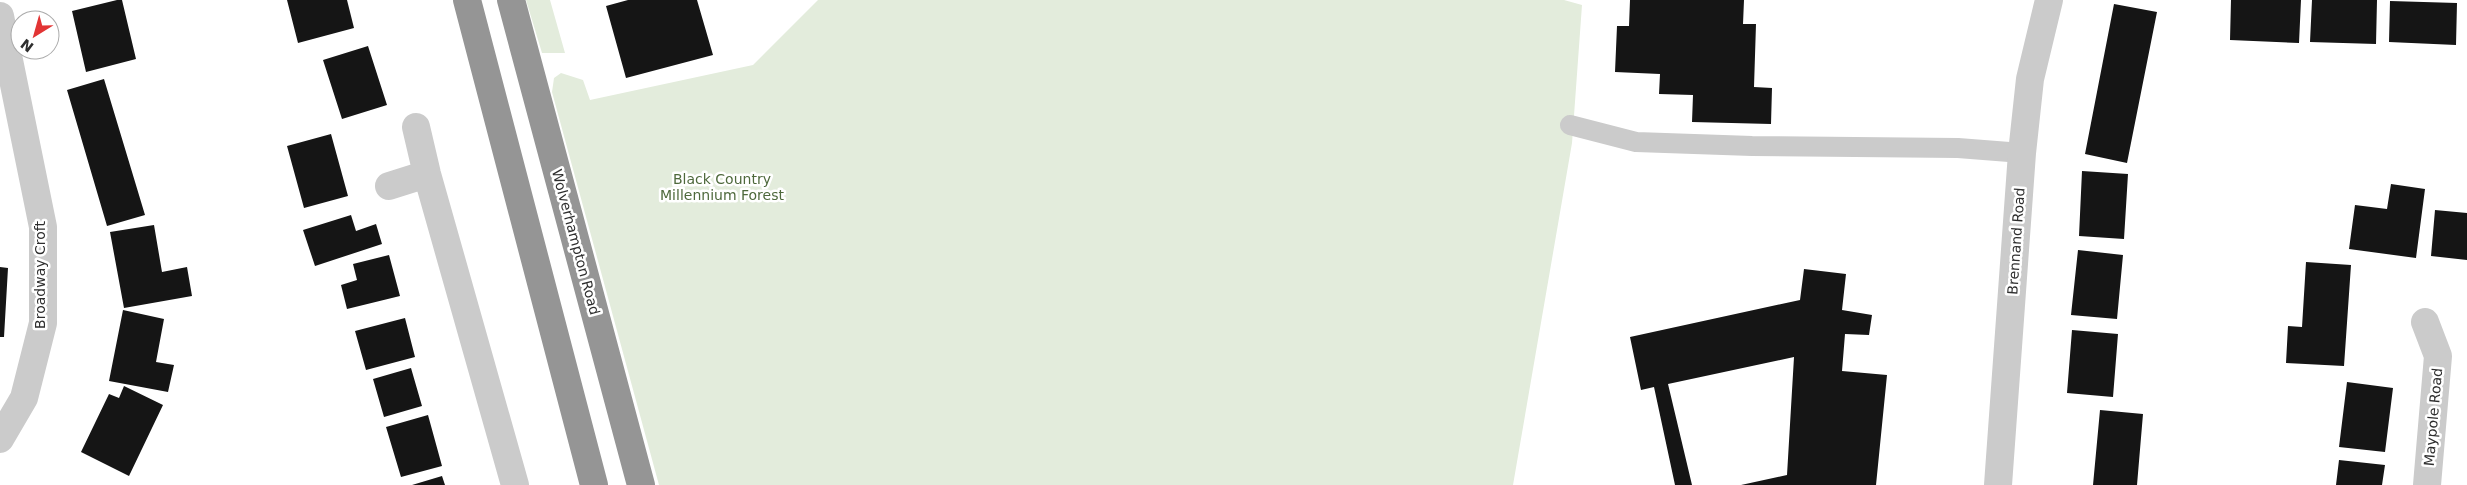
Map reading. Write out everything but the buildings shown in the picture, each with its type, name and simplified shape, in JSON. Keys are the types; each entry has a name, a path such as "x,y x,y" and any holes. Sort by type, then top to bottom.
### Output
{"highway":[{"path":"467,0 594,485"},
{"name":"Wolverhampton Road","path":"511,0 641,485"}],"street":[{"name":"Brennand Road","path":"1998,485 2022,152 2030,79 2049,0"},
{"name":"Broadway Croft","path":"0,16 43,227 43,323 24,398 0,439"},
{"path":"416,127 427,174 515,485"},
{"path":"388,186 427,174"},
{"name":"Maypole Road","path":"2425,322 2438,356 2427,485"}],"lane":[{"path":"1570,125 1636,142 1752,146 1958,148 2022,152"}],"green space":[{"path":"526,0 550,0 565,53 542,53"},
{"name":"Black Country Millennium Forest","path":"818,0 1564,0 1582,5 1572,143 1513,485 659,485 552,92 554,78 561,73 583,80 590,100 753,65"}]}
